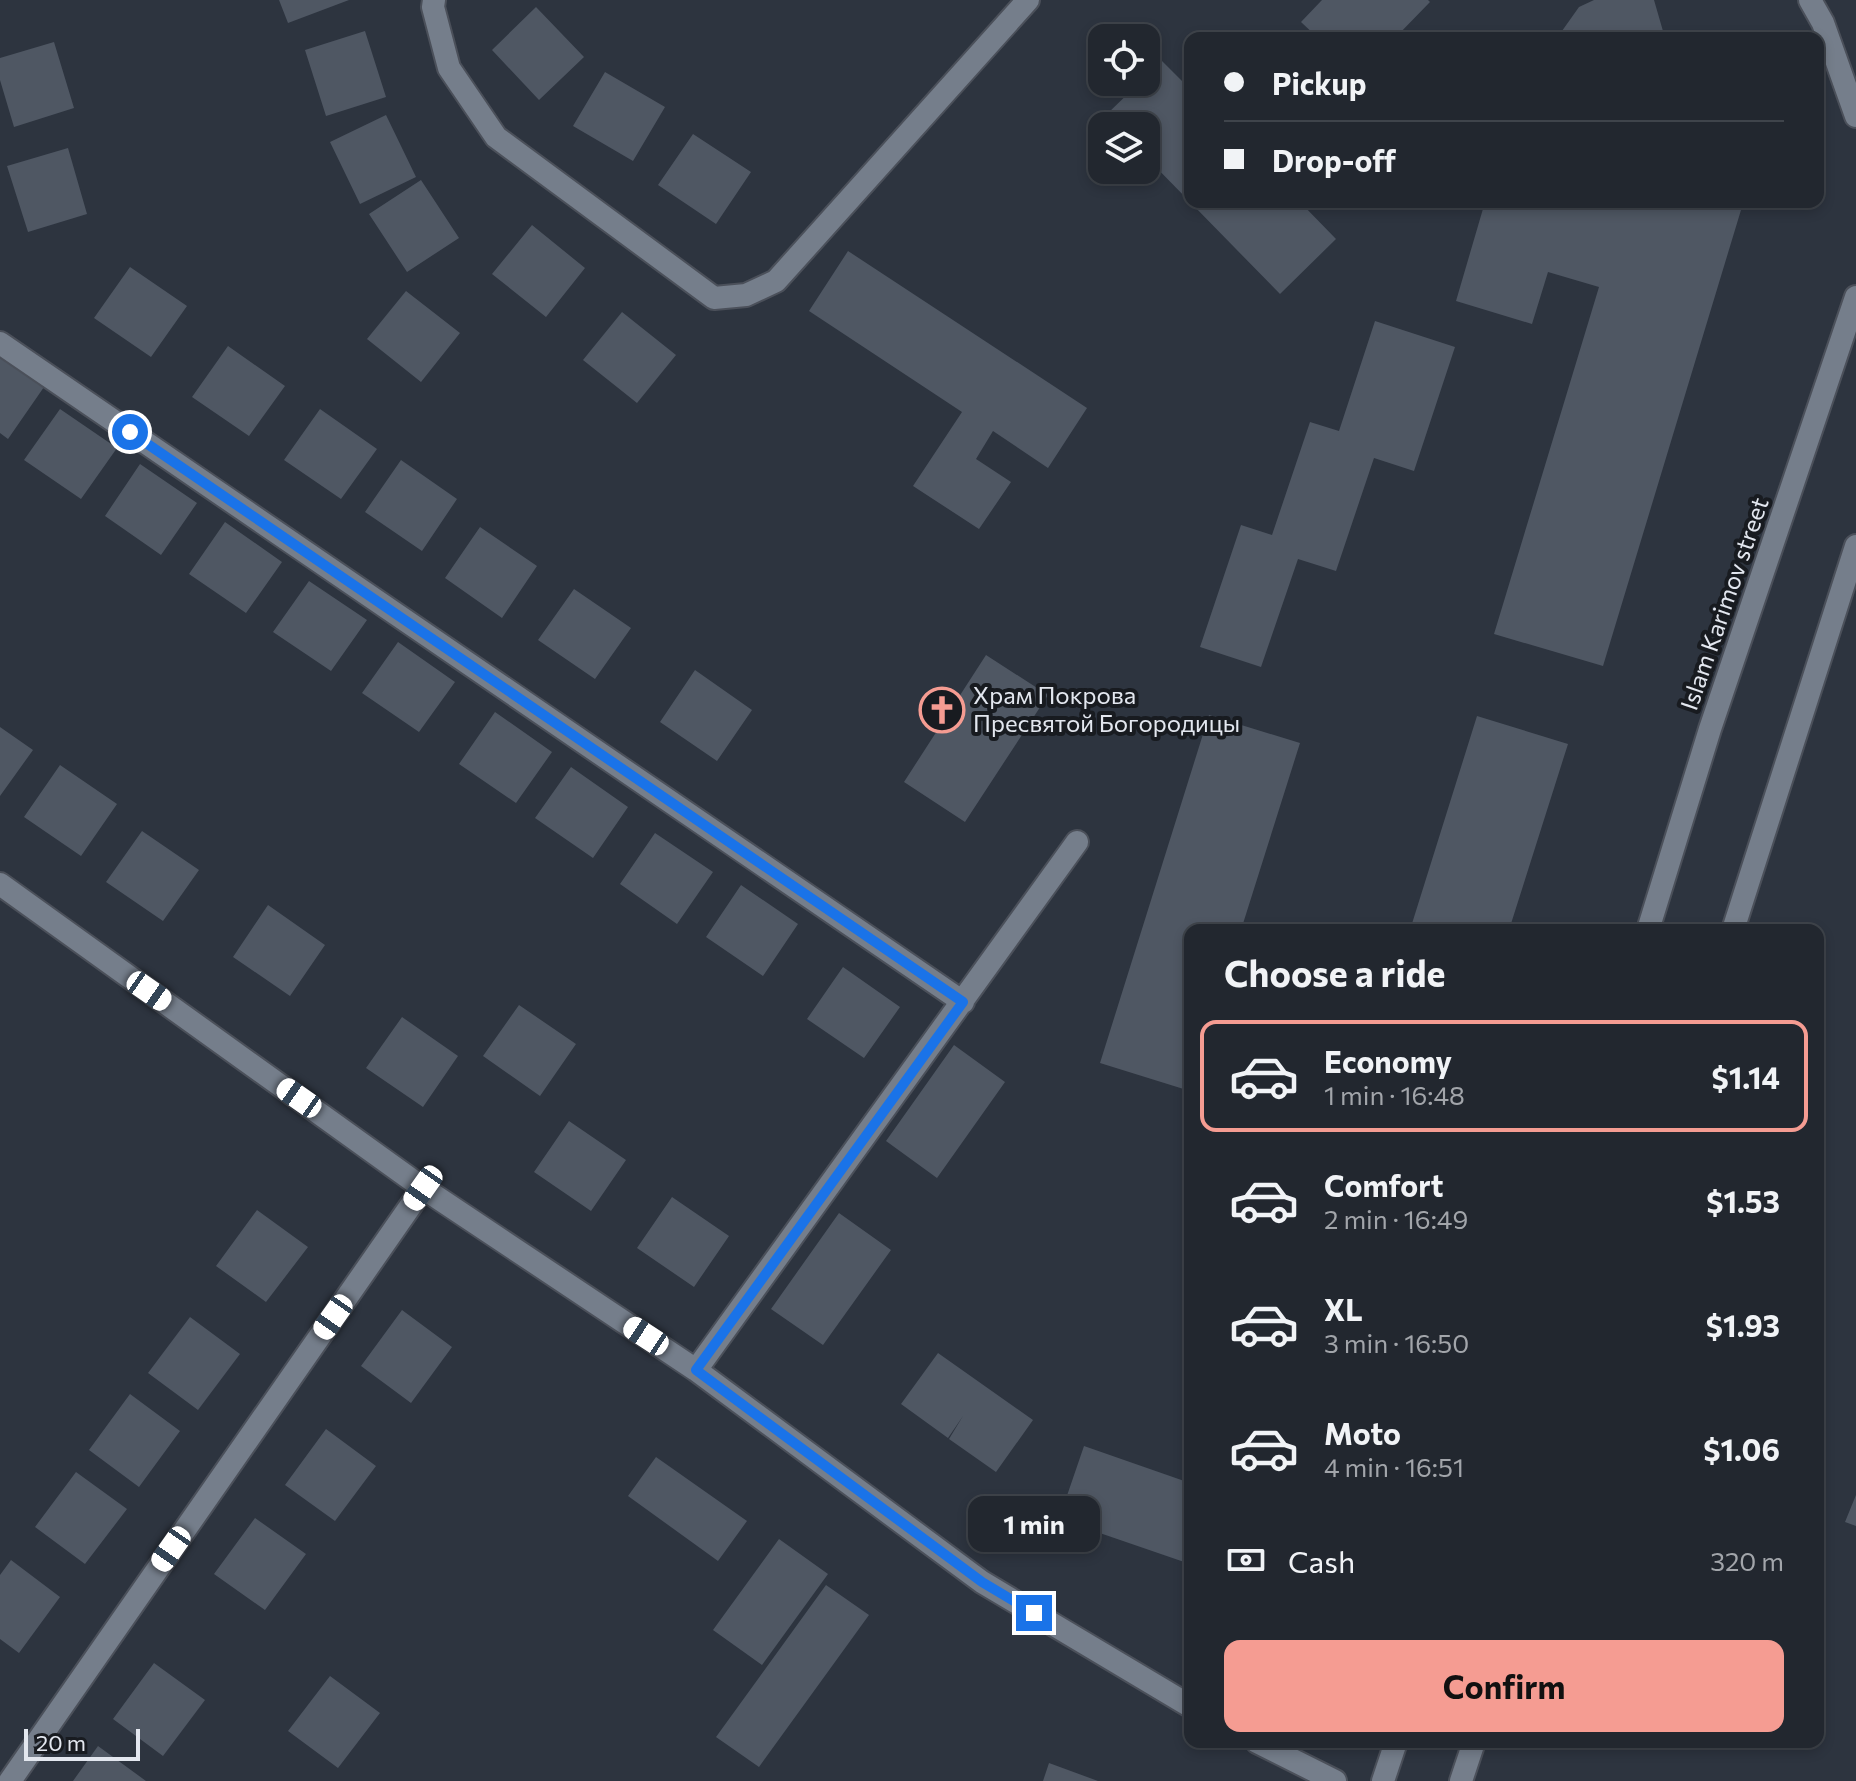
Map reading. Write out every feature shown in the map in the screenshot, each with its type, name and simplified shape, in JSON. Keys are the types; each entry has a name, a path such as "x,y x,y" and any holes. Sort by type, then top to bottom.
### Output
{"street":[{"path":"434,0 433,7 449,68 496,137 714,298 746,295 776,281 1028,0"},
{"path":"1810,0 1823,23 1856,116"},
{"name":"Islam Karimov street","path":"1650,924 1710,729 1856,297"},
{"path":"0,343 963,1002"},
{"path":"1735,924 1856,546"},
{"path":"696,1370 1077,842"},
{"path":"0,884 423,1188 696,1370 982,1582 1184,1702"},
{"path":"10,1781 423,1188"},
{"path":"1269,1748 1335,1781"},
{"path":"1383,1781 1394,1748"},
{"path":"1461,1781 1472,1748"}],"building":[{"path":"279,0 349,0 288,23"},
{"path":"1322,0 1430,2 1401,32 1312,32 1301,22"},
{"path":"1594,0 1654,0 1663,32 1561,32 1579,7"},
{"path":"536,7 584,57 539,100 492,50"},
{"path":"365,31 386,97 326,116 305,50"},
{"path":"54,42 74,108 14,127 0,80 0,58"},
{"path":"1162,61 1184,83 1184,196 1160,171 1160,112 1109,112 1126,96 1160,96"},
{"path":"605,72 665,107 633,161 573,126"},
{"path":"386,115 416,177 360,204 330,142"},
{"path":"693,134 751,172 716,224 658,185"},
{"path":"68,148 87,214 28,232 7,166"},
{"path":"421,180 459,238 407,272 369,214"},
{"path":"1196,208 1306,208 1336,239 1280,294"},
{"path":"1483,208 1741,210 1603,666 1494,634 1599,287 1548,272 1532,324 1456,301"},
{"path":"532,225 585,268 546,317 492,274"},
{"path":"848,251 1087,408 1048,468 993,431 976,459 1011,482 979,529 913,486 962,412 809,311"},
{"path":"130,267 187,306 151,357 94,318"},
{"path":"406,291 460,333 421,382 367,339"},
{"path":"622,312 676,355 637,403 583,360"},
{"path":"1375,321 1455,347 1414,471 1374,458 1336,571 1298,559 1261,667 1200,647 1241,525 1272,535 1310,422 1339,431"},
{"path":"228,346 285,386 249,436 192,397"},
{"path":"0,357 44,387 8,439 0,433"},
{"path":"60,409 117,448 81,499 24,460"},
{"path":"320,409 377,449 341,499 284,460"},
{"path":"401,460 457,499 422,551 365,512"},
{"path":"140,464 197,503 161,555 105,516"},
{"path":"225,522 282,562 246,613 189,574"},
{"path":"480,527 537,566 502,618 445,578"},
{"path":"309,581 367,620 331,671 273,632"},
{"path":"574,589 631,628 595,679 538,640"},
{"path":"398,642 455,682 419,732 362,693"},
{"path":"986,655 1048,695 965,822 904,782"},
{"path":"695,670 752,710 717,761 660,722"},
{"path":"495,712 552,752 516,803 459,764"},
{"path":"1209,715 1300,743 1243,924 1184,924 1184,1089 1100,1063"},
{"path":"1477,716 1568,744 1511,924 1412,924"},
{"path":"0,727 33,750 0,796"},
{"path":"60,765 117,804 81,856 24,817"},
{"path":"571,767 628,807 593,858 535,818"},
{"path":"142,831 199,870 163,921 106,882"},
{"path":"655,833 713,872 677,924 620,884"},
{"path":"741,885 798,924 763,976 706,937"},
{"path":"268,905 325,945 290,996 233,957"},
{"path":"843,967 900,1007 864,1058 807,1019"},
{"path":"519,1005 576,1044 540,1096 483,1056"},
{"path":"402,1017 458,1056 423,1107 366,1068"},
{"path":"954,1045 1005,1082 937,1178 886,1141"},
{"path":"569,1121 626,1160 591,1211 534,1172"},
{"path":"672,1197 729,1236 694,1287 637,1248"},
{"path":"257,1210 308,1247 266,1302 216,1266"},
{"path":"839,1213 891,1250 823,1345 771,1309"},
{"path":"402,1310 452,1347 411,1403 361,1366"},
{"path":"190,1317 240,1354 198,1410 148,1373"},
{"path":"938,1353 1033,1420 996,1472 949,1439 963,1416 948,1438 901,1404"},
{"path":"130,1394 180,1431 139,1487 89,1450"},
{"path":"326,1429 376,1466 335,1521 285,1485"},
{"path":"1084,1446 1184,1481 1184,1562 1059,1519"},
{"path":"656,1457 747,1521 718,1561 628,1496"},
{"path":"76,1472 127,1509 85,1564 35,1527"},
{"path":"1856,1495 1856,1526 1845,1522"},
{"path":"255,1518 306,1554 265,1610 214,1574"},
{"path":"779,1539 828,1574 762,1665 713,1630"},
{"path":"11,1560 60,1597 19,1653 0,1639 0,1575"},
{"path":"826,1585 869,1615 759,1767 716,1737"},
{"path":"154,1663 205,1700 163,1756 113,1719"},
{"path":"330,1676 380,1713 338,1768 288,1731"},
{"path":"98,1746 146,1781 73,1781"},
{"path":"1049,1763 1098,1781 1043,1781"}],"place":[{"name":"Храм Покрова Пресвятой Богородицы","path":"942,710"}],"route":[{"path":"130,432 963,1002 696,1370 982,1582 1034,1613"}]}
